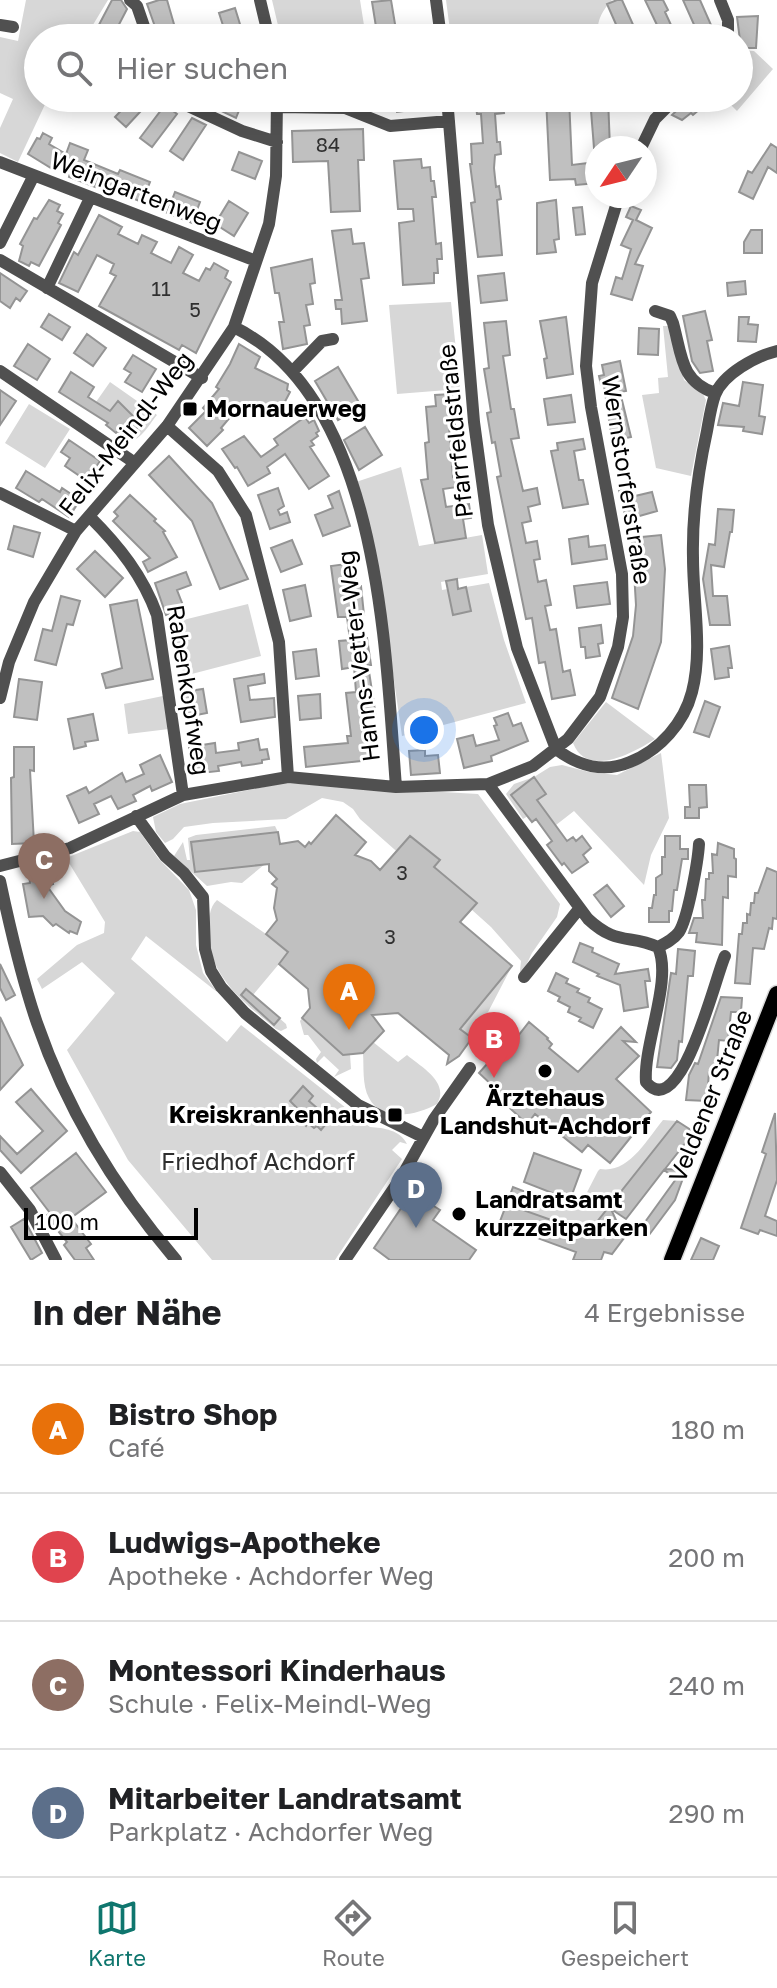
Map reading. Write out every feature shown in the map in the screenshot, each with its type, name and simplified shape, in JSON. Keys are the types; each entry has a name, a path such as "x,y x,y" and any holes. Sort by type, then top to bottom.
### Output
{"main road":[{"name":"Veldener Straße","path":"672,1260 777,994"}],"street":[{"path":"130,0 137,6 143,24"},
{"path":"260,0 266,24"},
{"path":"436,0 439,24"},
{"path":"720,0 728,24"},
{"path":"201,112 242,131 277,142"},
{"name":"Felix-Meindl-Weg","path":"0,698 4,658 76,531 167,426 234,327 269,224 276,176 278,112"},
{"path":"355,112 390,126 449,121"},
{"name":"Pfarrfeldstraße","path":"448,112 474,422 488,525 517,648 556,749"},
{"path":"647,136 662,112"},
{"name":"Weingartenweg","path":"0,162 256,261"},
{"path":"0,243 33,177"},
{"path":"47,288 90,198"},
{"name":"Wernstorferstraße","path":"0,866 70,848 183,795 288,777 396,787 488,784 533,766 578,727 600,697 618,647 623,617 622,574 586,366 592,283 615,208"},
{"path":"0,260 202,378"},
{"path":"655,311 670,316 688,378 700,388 715,393"},
{"name":"Hanns-Vetter-Weg","path":"234,327 271,350 293,371 328,425 341,453 366,537 381,614 396,787"},
{"path":"293,371 322,341 333,339"},
{"path":"556,749 591,767 622,765 646,754 660,743 671,733 688,705 696,670 693,555 698,472 715,393 743,364 777,351"},
{"path":"0,371 135,463"},
{"path":"167,426 218,471 246,515 278,632 288,777"},
{"path":"0,493 76,531"},
{"name":"Rabenkopfweg","path":"90,517 124,554 148,589 157,615 183,795"},
{"path":"488,784 579,909 607,934 658,947 675,936 683,921 699,844"},
{"path":"136,816 165,856 203,897 205,949 211,971 221,987 245,1013 358,1105 423,1137"},
{"path":"0,881 28,995 58,1076 109,1169 176,1260"},
{"path":"524,977 579,909"},
{"path":"658,947 662,955 660,992 645,1068 648,1086 662,1091 677,1079 703,1023 725,956"},
{"path":"345,1260 470,1068"},
{"path":"0,1172 30,1210 56,1260"}],"green space":[{"path":"26,0 108,0 93,24 24,24 24,112 41,112 18,162 0,153 0,128 13,99 0,93 0,37 18,41"},
{"path":"272,0 360,0 364,24 278,24"},
{"path":"446,0 612,0 599,24 449,24"},
{"path":"753,51 773,69 753,92"},
{"path":"451,302 460,389 397,394 389,305"},
{"path":"663,326 670,326 684,380 703,394 706,400 691,476 656,468 642,395 659,393 658,378 668,377"},
{"path":"110,382 157,415 143,433 130,442 125,443 140,424 118,402 107,414 96,402"},
{"path":"29,404 70,429 45,468 5,443"},
{"path":"401,467 419,546 482,535 488,574 441,582 442,590 448,589 453,615 471,611 466,587 489,583 504,640 526,703 402,736 382,597 356,482"},
{"path":"248,604 261,656 184,676 171,623"},
{"path":"163,696 169,729 128,734 124,704"},
{"path":"606,702 655,739 612,759 600,761 580,754 573,743"},
{"path":"661,753 669,818 651,855 644,885 574,811 556,825 537,800 546,793 534,778 528,816 523,819 506,794 514,784 550,767 562,765 617,775"},
{"path":"283,783 478,794 560,904 557,917 532,953 519,980 521,961 491,927 433,875 420,872 343,802 322,798 286,819 184,827 165,843 156,832 153,817 180,804"},
{"path":"275,826 278,832 191,842 195,872 265,864 242,883 207,886 174,856 183,842 187,860 190,860 188,838 196,835"},
{"name":"Friedhof Achdorf","path":"133,831 140,832 158,858 189,890 196,910 196,945 203,973 217,992 146,936 131,959 227,1042 241,1025 370,1127 396,1133 407,1144 400,1142 392,1150 402,1159 335,1260 212,1260 128,1160 67,1050 115,993 82,962 42,989 37,979 77,945 104,933 105,922 66,858"},
{"path":"217,900 289,952 253,995 287,1028 281,1031 276,1029 240,998 221,974 210,946 209,929 209,917"},
{"path":"512,966 486,1016 468,1036 460,1029"},
{"path":"302,1018 343,1055 350,1054 351,1069 334,1077 339,1070 324,1056 317,1063 321,1052 308,1035 304,1035"},
{"path":"373,1042 398,1062 407,1055 432,1076 440,1089 437,1104 411,1114 391,1114 375,1106 367,1093 363,1070 363,1053"},
{"path":"663,1120 677,1121 589,1233 520,1209 526,1192 573,1206 582,1202 598,1171 628,1161"}],"building":[{"path":"112,0 121,0 127,9 119,24 99,24"},
{"path":"167,0 174,24 154,24 147,4"},
{"path":"391,0 395,24 376,24 372,2"},
{"path":"622,0 633,24 616,24 607,4"},
{"path":"645,0 663,0 668,10 665,12 671,24 657,24"},
{"path":"683,0 700,0 711,24 694,24"},
{"path":"235,8 240,24 223,24 219,13"},
{"path":"758,16 756,48 753,48 753,24 738,24 737,17"},
{"path":"120,112 140,112 126,127 115,117"},
{"path":"160,112 177,114 152,147 140,138"},
{"path":"223,112 238,112 236,118"},
{"path":"504,112 495,114 501,154 495,155 494,168 501,199 497,200 502,255 478,257 470,164 471,144 483,143 481,114 477,114"},
{"path":"547,112 570,112 572,165 585,163 585,184 576,185 575,179 550,180"},
{"path":"591,112 609,112 610,136 593,136"},
{"path":"675,112 697,112 682,120 672,115"},
{"path":"192,118 206,125 183,160 170,151"},
{"path":"363,129 364,160 358,160 360,211 331,212 328,161 293,162 292,131"},
{"path":"43,133 52,138 49,144 66,154 70,143 88,150 84,160 118,174 120,170 150,182 142,202 69,177 71,170 54,163 51,168 28,154"},
{"path":"771,144 777,148 777,173 768,167 753,199 739,192 748,171 752,173"},
{"path":"239,152 262,161 255,179 232,170"},
{"path":"421,159 422,168 430,167 431,181 434,181 436,197 432,197 436,244 441,243 442,259 437,259 438,273 434,273 434,283 403,285 399,223 414,221 413,209 398,209 394,161"},
{"path":"175,192 200,202 192,223 167,213"},
{"path":"49,200 60,205 57,211 63,214 58,223 61,225 39,266 31,262 29,266 19,261 23,246 20,244 34,218 37,219"},
{"path":"556,200 559,239 554,240 556,252 537,254 537,203"},
{"path":"229,201 248,213 234,236 215,224"},
{"path":"582,207 585,234 576,235 573,208"},
{"path":"630,208 641,210 636,220 652,228 635,264 643,266 632,300 611,294 616,277 622,279 631,249 621,245 633,220 626,217"},
{"path":"99,215 122,227 118,234 138,244 142,235 157,242 151,253 171,263 179,247 193,255 183,273 199,281 206,268 210,270 214,263 228,271 225,278 231,282 196,353 182,345 179,350 99,306 116,276 110,273 114,264 97,255 78,292 59,283 74,252 78,255"},
{"path":"351,229 353,244 364,243 369,278 361,279 367,321 342,324 341,309 336,309 335,300 342,300 332,231"},
{"path":"751,230 762,230 762,253 744,253 744,242"},
{"path":"312,259 315,283 310,284 313,304 306,305 310,325 304,326 307,344 283,349 279,322 284,322 271,268"},
{"path":"0,273 27,291 20,301 16,298 10,308 0,301"},
{"path":"504,273 507,300 481,303 478,276"},
{"path":"745,281 746,294 728,296 727,283"},
{"path":"705,311 712,340 707,341 713,371 700,373 692,361 683,316"},
{"path":"49,314 70,327 62,340 41,327"},
{"path":"566,317 573,374 547,378 544,359 547,358 540,321"},
{"path":"739,317 749,317 748,324 758,325 756,342 738,341"},
{"path":"506,321 510,355 503,356 519,438 511,439 523,491 537,488 540,504 528,507 531,521 522,523 526,543 537,541 540,559 534,560 538,582 546,580 551,605 545,606 550,630 556,629 563,672 570,670 575,695 552,699 545,662 539,663 532,618 526,619 497,477 501,476 495,442 492,443 487,413 491,412 484,369 489,368 484,323"},
{"path":"639,328 659,329 658,355 638,354"},
{"path":"87,334 106,348 93,366 74,353"},
{"path":"28,344 50,359 37,380 14,366"},
{"path":"239,344 260,357 255,368 288,384 287,390 290,392 273,418 242,403 207,446 189,428 206,411 203,408 219,389 216,387"},
{"path":"133,355 156,369 142,392 125,382 131,373 124,369"},
{"path":"620,361 626,391 620,392 631,437 612,441 604,385 601,385 599,376 604,375 602,365"},
{"path":"338,367 361,406 338,420 315,381"},
{"path":"71,372 94,387 88,397 110,411 118,401 141,424 134,431 128,426 121,434 116,433 106,425 108,423 59,392"},
{"path":"743,382 763,385 759,416 765,417 762,434 743,431 744,427 718,425 723,403 739,406"},
{"path":"0,390 16,401 0,425"},
{"path":"452,394 455,425 449,426 453,477 463,475 464,486 443,489 446,507 469,504 471,518 463,519 466,538 435,543 421,480 428,479 426,407 436,406 435,395"},
{"path":"571,395 575,422 548,425 544,399"},
{"path":"305,417 309,423 314,420 319,431 311,441 314,445 310,447 329,476 309,489 285,454 267,467 270,473 248,486 222,449 244,436 261,457 278,445 274,439"},
{"path":"365,427 382,455 359,470 344,440"},
{"path":"583,439 585,449 574,451 579,480 583,480 588,504 563,508 551,451 558,450 557,443"},
{"path":"69,440 100,461 87,481 65,466 70,458 61,452"},
{"path":"169,456 212,503 248,579 220,589 192,521 149,475"},
{"path":"26,471 60,492 62,488 80,500 69,517 42,499 39,502 16,488"},
{"path":"633,487 635,496 652,492 657,511 636,517 635,512 625,515 619,490"},
{"path":"278,488 284,506 278,510 280,515 287,512 290,522 270,529 258,495"},
{"path":"339,491 350,526 323,536 315,515 333,508 328,496"},
{"path":"130,495 156,519 154,521 165,531 177,557 148,572 143,562 150,558 113,521 118,516 114,512"},
{"path":"718,509 734,510 724,567 711,565 713,596 727,596 730,625 710,625 703,579 709,544 715,545"},
{"path":"14,526 40,533 33,557 8,549"},
{"path":"661,535 665,569 661,642 638,709 612,698 633,636 636,605 632,538"},
{"path":"588,536 589,547 605,545 607,559 572,564 569,539"},
{"path":"292,540 302,564 281,572 271,548"},
{"path":"95,551 123,578 105,597 77,569"},
{"path":"353,563 357,586 361,586 364,615 360,615 364,638 367,638 376,717 365,718 370,760 306,767 304,747 348,743 347,736 351,736 346,693 356,692 354,667 342,669 339,641 350,640 347,617 338,617 331,566"},
{"path":"186,572 191,585 177,590 184,608 166,615 155,583"},
{"path":"457,579 458,589 466,587 471,611 453,615 446,581"},
{"path":"607,582 610,604 577,608 574,586"},
{"path":"305,585 311,616 290,621 283,590"},
{"path":"61,596 80,601 73,625 67,624 56,665 35,660 43,629 52,631"},
{"path":"137,600 153,679 106,688 102,674 122,668 110,605"},
{"path":"601,625 603,643 598,644 600,656 586,658 579,628"},
{"path":"729,646 732,668 728,668 729,677 715,679 711,649"},
{"path":"316,649 319,676 296,679 293,652"},
{"path":"264,674 265,683 248,686 250,700 274,698 275,717 241,722 234,679"},
{"path":"19,679 42,682 37,720 14,717"},
{"path":"203,689 207,713 186,717 182,692"},
{"path":"320,694 321,718 300,720 298,696"},
{"path":"705,701 720,707 709,737 694,732"},
{"path":"508,713 513,726 521,723 528,741 491,756 492,761 464,768 457,739 473,735 476,746 499,740 494,718"},
{"path":"93,714 98,740 85,742 86,746 74,749 68,719"},
{"path":"258,739 260,750 267,749 269,759 262,760 262,763 242,766 241,762 218,766 219,771 192,774 189,747 215,743 216,753 239,750 238,743"},
{"path":"14,747 34,747 34,771 30,770 34,843 12,844"},
{"path":"425,750 425,756 438,755 440,773 411,775 409,751"},
{"path":"160,755 172,782 152,791 150,786 133,795 136,801 118,809 111,796 94,804 99,814 79,823 67,796 86,787 89,793 122,773 126,782 144,774 140,765"},
{"path":"534,777 546,794 537,800 567,841 573,837 576,841 582,836 591,848 583,855 588,862 572,873 547,845 552,841 536,819 532,822 511,795"},
{"path":"689,785 706,785 707,807 699,808 699,818 685,818 685,807 690,807"},
{"path":"336,815 366,842 355,855 371,861 380,870 410,836 440,860 434,867 477,903 460,922 512,966 460,1029 472,1038 459,1056 447,1064 449,1055 398,1013 372,1015 384,1031 363,1053 343,1055 302,1018 310,1008 308,989 279,964 288,952 266,934 277,920 274,908 277,888 272,884 277,879 269,871 269,864 195,872 191,842 278,832 280,844 298,841 305,847"},
{"path":"665,836 680,836 680,849 688,849 688,859 682,859 669,922 649,922 649,908 652,908 656,895 656,878 662,874"},
{"path":"718,843 734,849 736,859 736,877 728,876 728,898 723,897 722,945 696,942 697,933 689,933 694,918 703,918 706,879 709,879 709,873 713,873 712,854 717,855"},
{"path":"767,868 777,872 777,919 773,918 764,949 753,948 750,984 735,983 739,934 742,934 743,923 747,923 751,903 754,903 755,893 758,893"},
{"path":"49,869 53,884 47,886 65,911 81,922 77,934 69,933 56,924 53,926 43,916 29,917 23,884 30,883 29,874"},
{"path":"607,885 624,906 611,917 594,895"},
{"path":"580,943 619,964 615,974 648,969 650,981 645,981 648,1007 624,1011 620,985 573,962"},
{"path":"678,949 695,951 693,976 688,976 682,1042 679,1041 677,1060 671,1068 657,1067 671,973 676,974"},
{"path":"0,964 15,995 6,1000 0,988"},
{"path":"556,973 568,979 566,983 579,989 577,992 590,998 588,1002 602,1009 593,1028 568,1012 570,1007 548,991"},
{"path":"246,989 280,1018 274,1025 241,995"},
{"path":"721,997 742,998 741,1012 731,1012 728,1041 719,1040 716,1071 709,1071 707,1101 686,1100 689,1075 695,1063 698,1064"},
{"path":"0,1017 23,1065 0,1090"},
{"path":"529,1022 548,1038 552,1044 549,1048 578,1072 621,1027 636,1042 623,1041 639,1056 616,1079 651,1112 610,1163 588,1145 582,1152 535,1114 527,1124 500,1099 492,1096 494,1087 479,1073 495,1055 500,1059"},
{"path":"303,1086 313,1096 309,1101 330,1119 321,1130 308,1123 306,1126 299,1119 302,1117 296,1112 298,1109 290,1101"},
{"path":"31,1089 67,1131 21,1173 0,1150 0,1136 17,1154 43,1131 16,1102"},
{"path":"775,1113 777,1180 765,1216 777,1221 777,1236 741,1228 766,1154 762,1152"},
{"path":"677,1121 694,1132 665,1169 686,1170 675,1200 649,1235 640,1229 676,1179 664,1170 626,1219 611,1209 624,1238 612,1254 604,1252 601,1260 573,1260 576,1252 499,1224 513,1187 526,1192 520,1209 588,1233"},
{"path":"76,1153 106,1192 71,1218 91,1244 86,1248 94,1260 75,1260 64,1245 67,1242 46,1216 50,1213 31,1188"},
{"path":"534,1153 581,1170 570,1200 524,1182"},
{"path":"406,1201 422,1212 429,1203 440,1210 433,1220 476,1250 469,1260 390,1260 374,1248"},
{"path":"24,1219 42,1253 31,1260 11,1227"},
{"path":"701,1238 719,1246 713,1260 691,1260"}],"place":[{"name":"Mornauerweg","path":"190,409"},
{"name":"Montessori Kinderhaus","path":"44,899"},
{"name":"Bistro Shop","path":"349,1030"},
{"name":"Ärztehaus Landshut-Achdorf","path":"545,1071"},
{"name":"Ludwigs-Apotheke","path":"494,1078"},
{"name":"Kreiskrankenhaus","path":"395,1115"},
{"name":"Landratsamt kurzzeitparken","path":"459,1214"},
{"name":"Mitarbeiter Landratsamt","path":"416,1228"}]}
